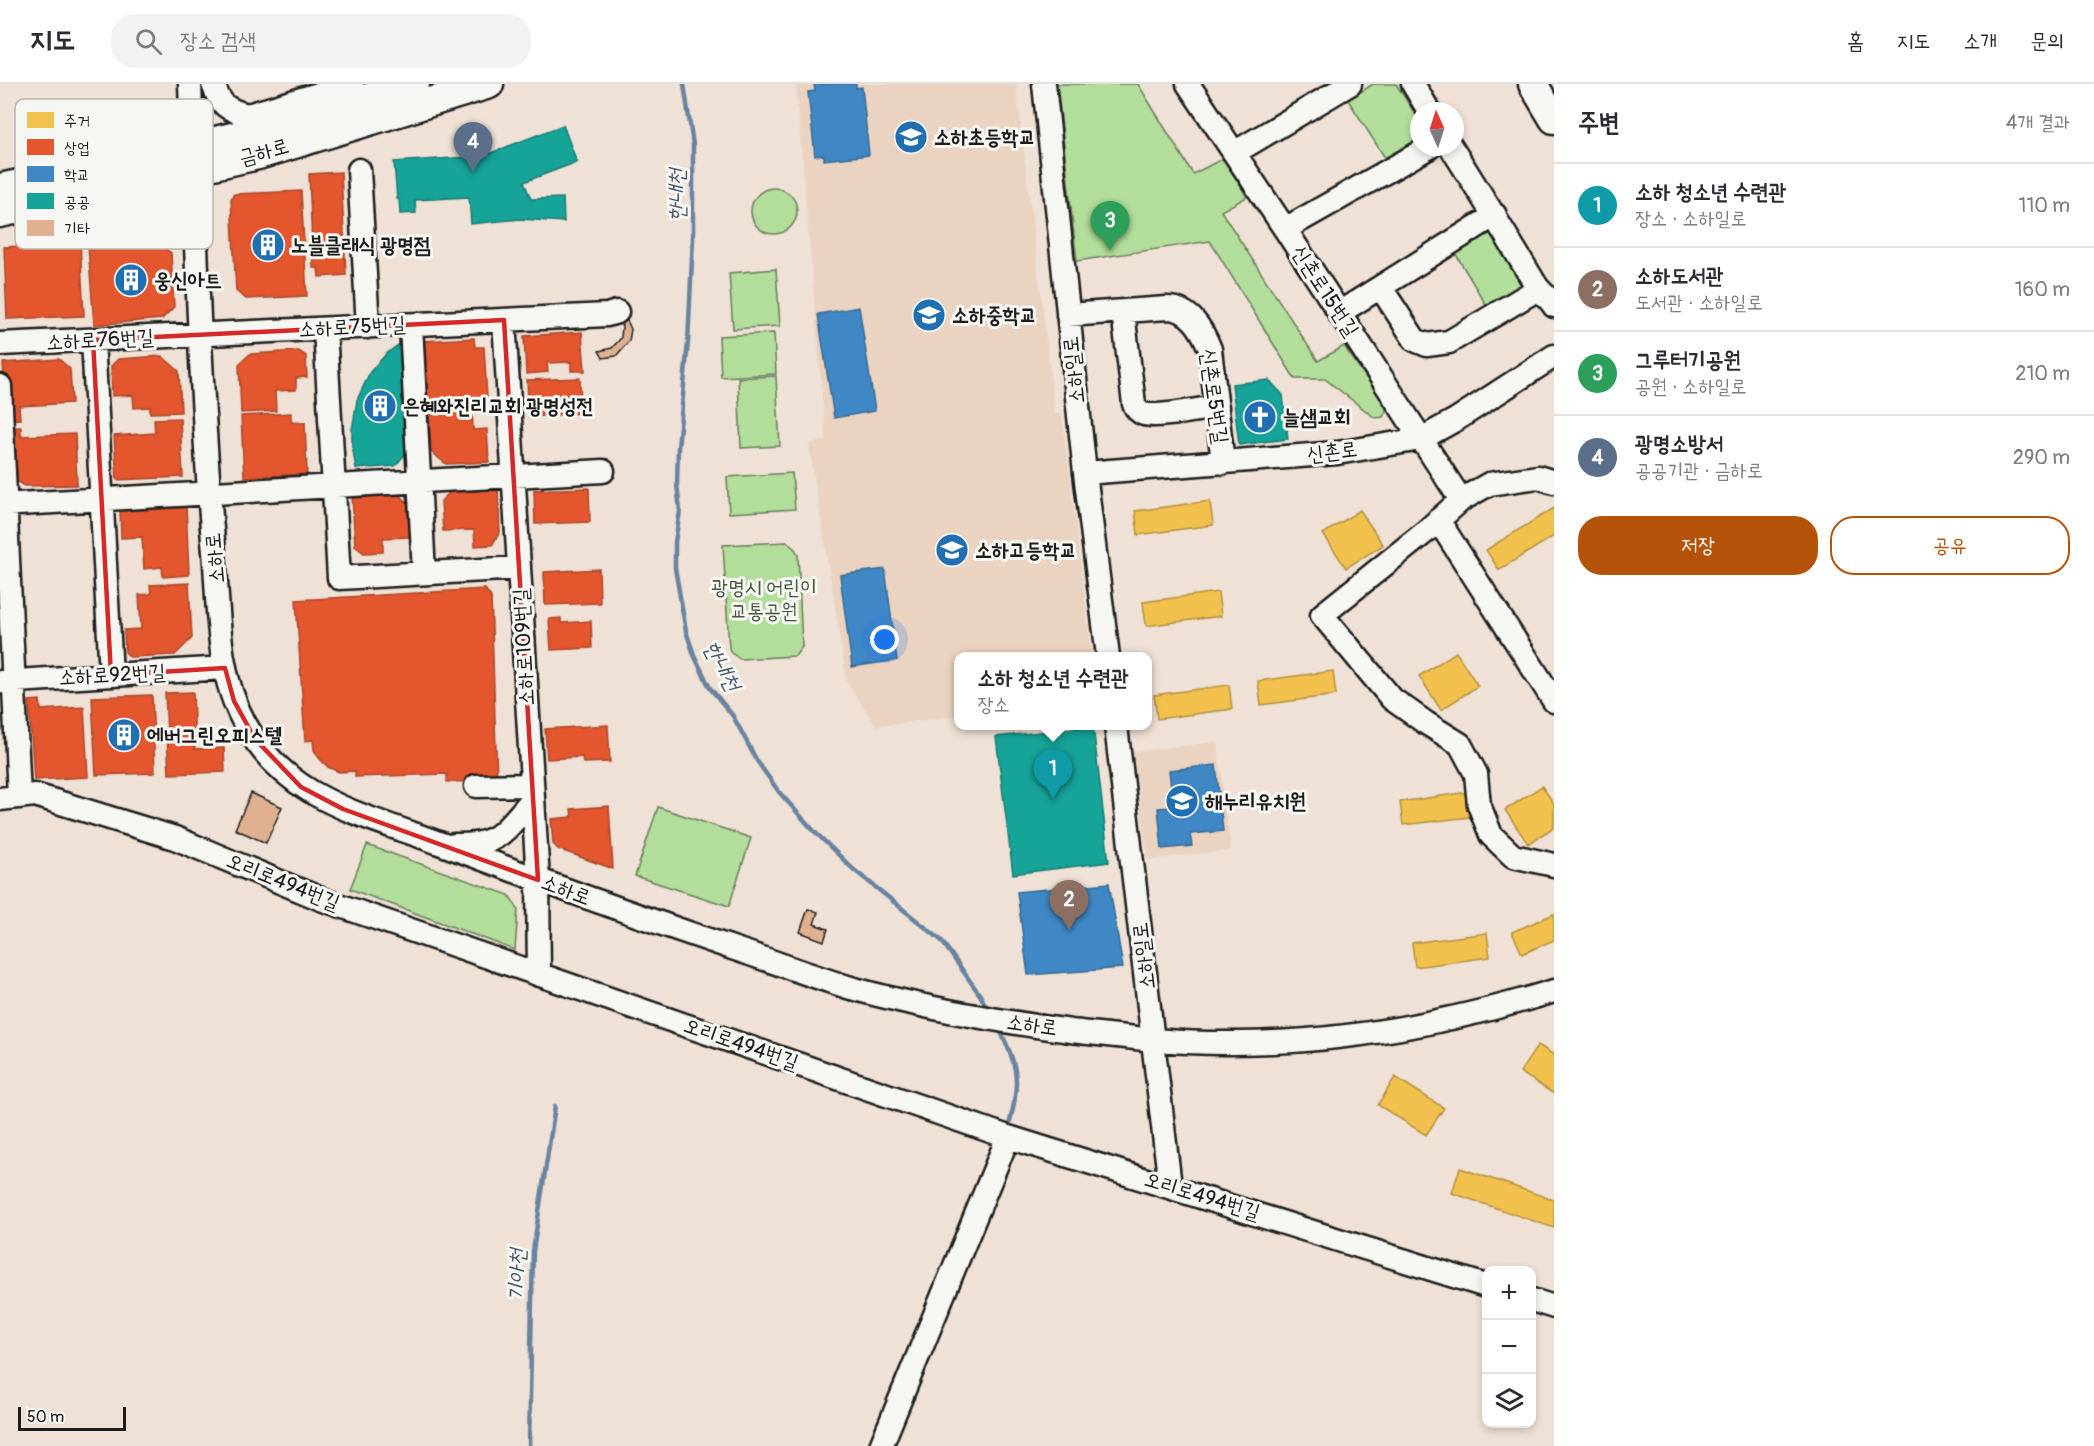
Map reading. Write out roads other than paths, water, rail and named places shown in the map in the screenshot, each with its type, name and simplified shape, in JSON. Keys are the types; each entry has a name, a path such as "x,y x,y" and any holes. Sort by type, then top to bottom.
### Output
{"main road":[{"name":"금하로","path":"213,157 258,155 489,84"},
{"path":"1533,84 1554,119"},
{"name":"금하로","path":"213,149 252,132 401,85"},
{"name":"금하로","path":"0,188 15,186"},
{"name":"금하로","path":"0,213 15,210"}],"street":[{"name":"소하로","path":"190,84 191,99"},
{"path":"213,84 218,99 230,111 248,115 352,84"},
{"name":"소하일로","path":"1044,84 1085,473 1107,652"},
{"name":"신촌로15번길","path":"1188,84 1461,500"},
{"path":"1234,153 1350,84"},
{"path":"1413,84 1424,102"},
{"path":"1285,229 1414,156"},
{"path":"1457,156 1495,215 1538,289 1550,299 1554,306"},
{"path":"359,170 368,327"},
{"path":"1339,313 1495,215"},
{"name":"소하로","path":"197,249 209,493 225,669 234,701 243,720 261,746 287,775 310,792 342,809 446,845 605,905 851,987 946,1011 1031,1026 1154,1041 1233,1043 1304,1040 1374,1033 1471,1015 1554,991"},
{"path":"1381,288 1415,340 1427,345 1449,342 1538,289"},
{"name":"신촌로5번길","path":"1068,315 1167,308 1178,308 1187,314 1205,336 1210,349 1223,463"},
{"name":"소하로75번길","path":"201,335 608,315 616,312"},
{"path":"1123,312 1134,404 1138,411 1145,415 1217,407"},
{"name":"소하로109번길","path":"504,320 538,879 539,975"},
{"path":"411,325 424,573"},
{"path":"325,329 339,578 519,568"},
{"name":"소하로76번길","path":"0,344 201,335"},
{"path":"93,340 111,675"},
{"name":"신촌로","path":"1085,473 1337,453 1421,439 1457,419 1554,356"},
{"path":"0,386 10,798"},
{"path":"3,504 603,471"},
{"path":"1554,482 1538,477 1490,484 1461,500 1322,615 1392,699 1460,744 1476,774 1479,805 1491,835 1513,856 1554,864"},
{"path":"1438,520 1554,701"},
{"name":"소하로92번길","path":"7,681 225,669"},
{"name":"소하일로","path":"1116,730 1170,1186"},
{"path":"446,845 471,846 490,842 505,831 532,792 476,786"},
{"name":"오리로494번길","path":"10,798 35,795 176,838 321,899 1000,1134 1482,1285"},
{"path":"881,1446 1000,1134"},
{"path":"1536,1301 1554,1307"}],"waterway":[{"name":"한내천","path":"684,84 693,145 693,239 688,342 678,448 677,484 680,511 675,542 675,568 686,631 694,655 710,688 733,716 757,761 779,792 853,869 941,940 989,1011"},
{"name":"한내천","path":"998,1027 1009,1051 1015,1072 1015,1094 1010,1121"},
{"name":"기아천","path":"529,1446 533,1251 555,1106"}],"place":[{"name":"소하초등학교","path":"911,137"},
{"name":"광명소방서","path":"473,172"},
{"name":"노블클래식 광명점","path":"268,245"},
{"name":"그루터기공원","path":"1110,251"},
{"name":"웅신아트","path":"131,280"},
{"name":"소하중학교","path":"929,315"},
{"name":"은혜와진리교회 광명성전","path":"380,406"},
{"name":"늘샘교회","path":"1260,417"},
{"name":"소하고등학교","path":"952,550"},
{"name":"에버그린오피스텔","path":"124,735"},
{"name":"소하 청소년 수련관","path":"1053,799"},
{"name":"해누리유치원","path":"1182,801"},
{"name":"소하도서관","path":"1069,930"}],"park label":[{"name":"광명시 어린이 교통공원","path":"764,599"}]}
